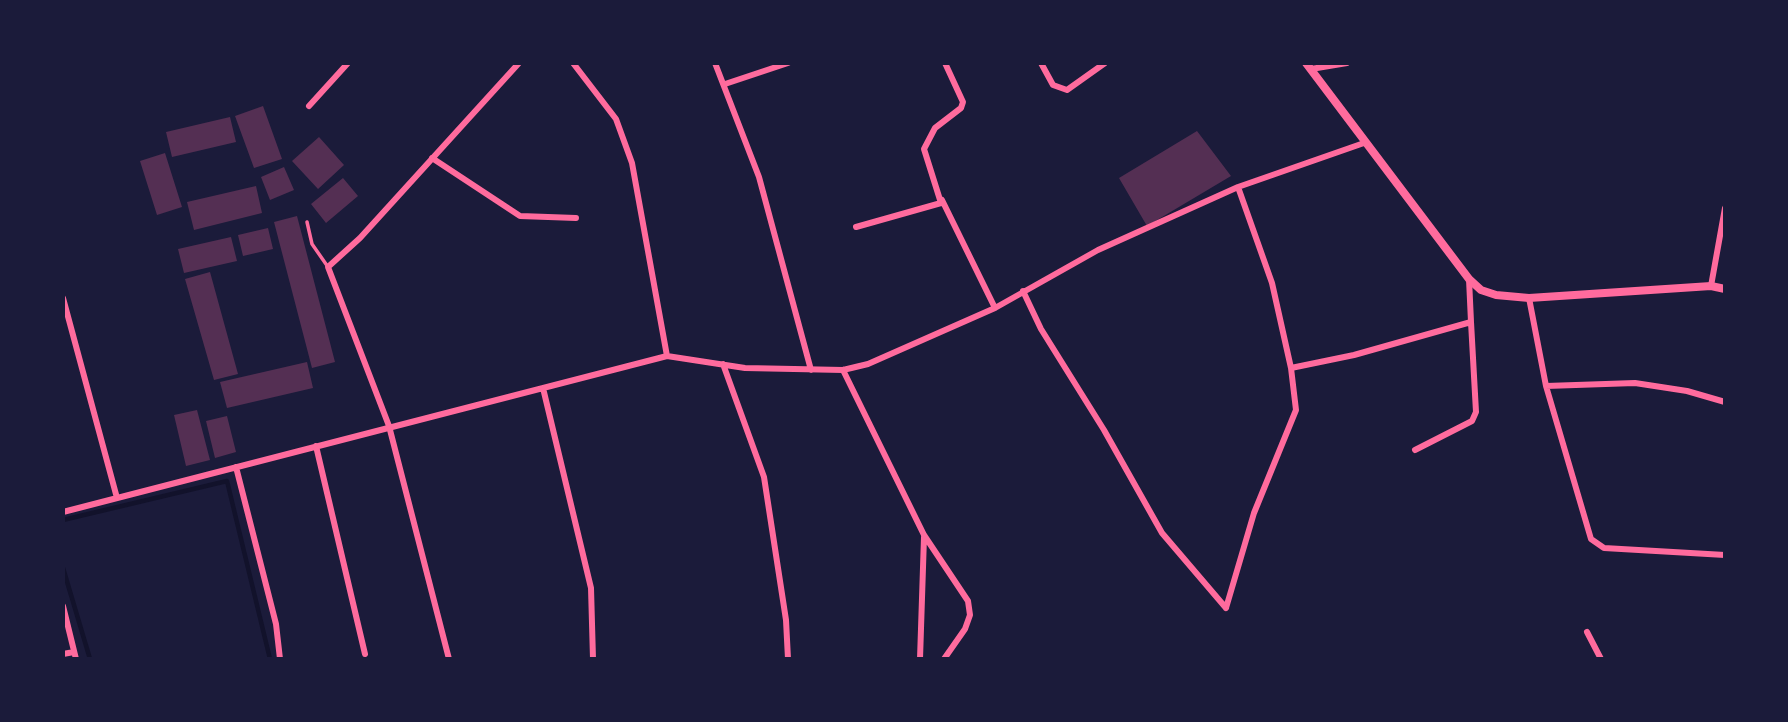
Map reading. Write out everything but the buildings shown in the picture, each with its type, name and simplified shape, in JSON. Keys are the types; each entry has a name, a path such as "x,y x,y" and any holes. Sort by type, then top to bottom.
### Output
{"street":[{"path":"309,106 348,63"},
{"path":"449,659 389,426 328,267 360,238 519,63"},
{"path":"573,63 616,119 632,163 667,356"},
{"path":"715,63 760,177 811,370"},
{"path":"725,84 788,63"},
{"path":"945,63 963,102 961,108 935,128 923,149 940,195 995,308"},
{"path":"1041,63 1054,85 1067,90 1105,63"},
{"path":"1309,66 1347,63"},
{"path":"1309,66 1364,143 1469,279 1481,290 1496,295 1529,298 1711,286 1725,289"},
{"path":"63,512 667,356 723,364 843,370 900,352 995,308 1098,250 1238,187 1364,143"},
{"path":"432,158 520,216 576,218"},
{"path":"1023,291 1041,329 1104,430 1162,533 1226,608 1254,513 1296,410 1291,368 1272,283 1238,187"},
{"path":"856,227 941,203 940,195"},
{"path":"1711,286 1725,208"},
{"path":"1415,450 1472,421 1476,412 1469,279"},
{"path":"63,298 117,498"},
{"path":"1529,298 1546,386 1591,539 1597,546 1725,555"},
{"path":"1291,368 1354,355 1471,322"},
{"path":"723,364 764,477 786,620 788,659"},
{"path":"843,370 924,535 968,601 970,615 965,629 944,659"},
{"path":"1546,386 1635,383 1687,391 1725,402"},
{"path":"543,388 591,588 593,659"},
{"path":"316,446 365,654"},
{"path":"236,467 276,624 279,659"},
{"path":"920,659 924,535"},
{"path":"63,606 75,656 63,654"},
{"path":"1587,632 1600,659"}],"lane":[{"path":"307,222 312,244 328,267"}],"waterway":[{"path":"63,520 227,481 270,659"},
{"path":"63,568 90,659"}]}
